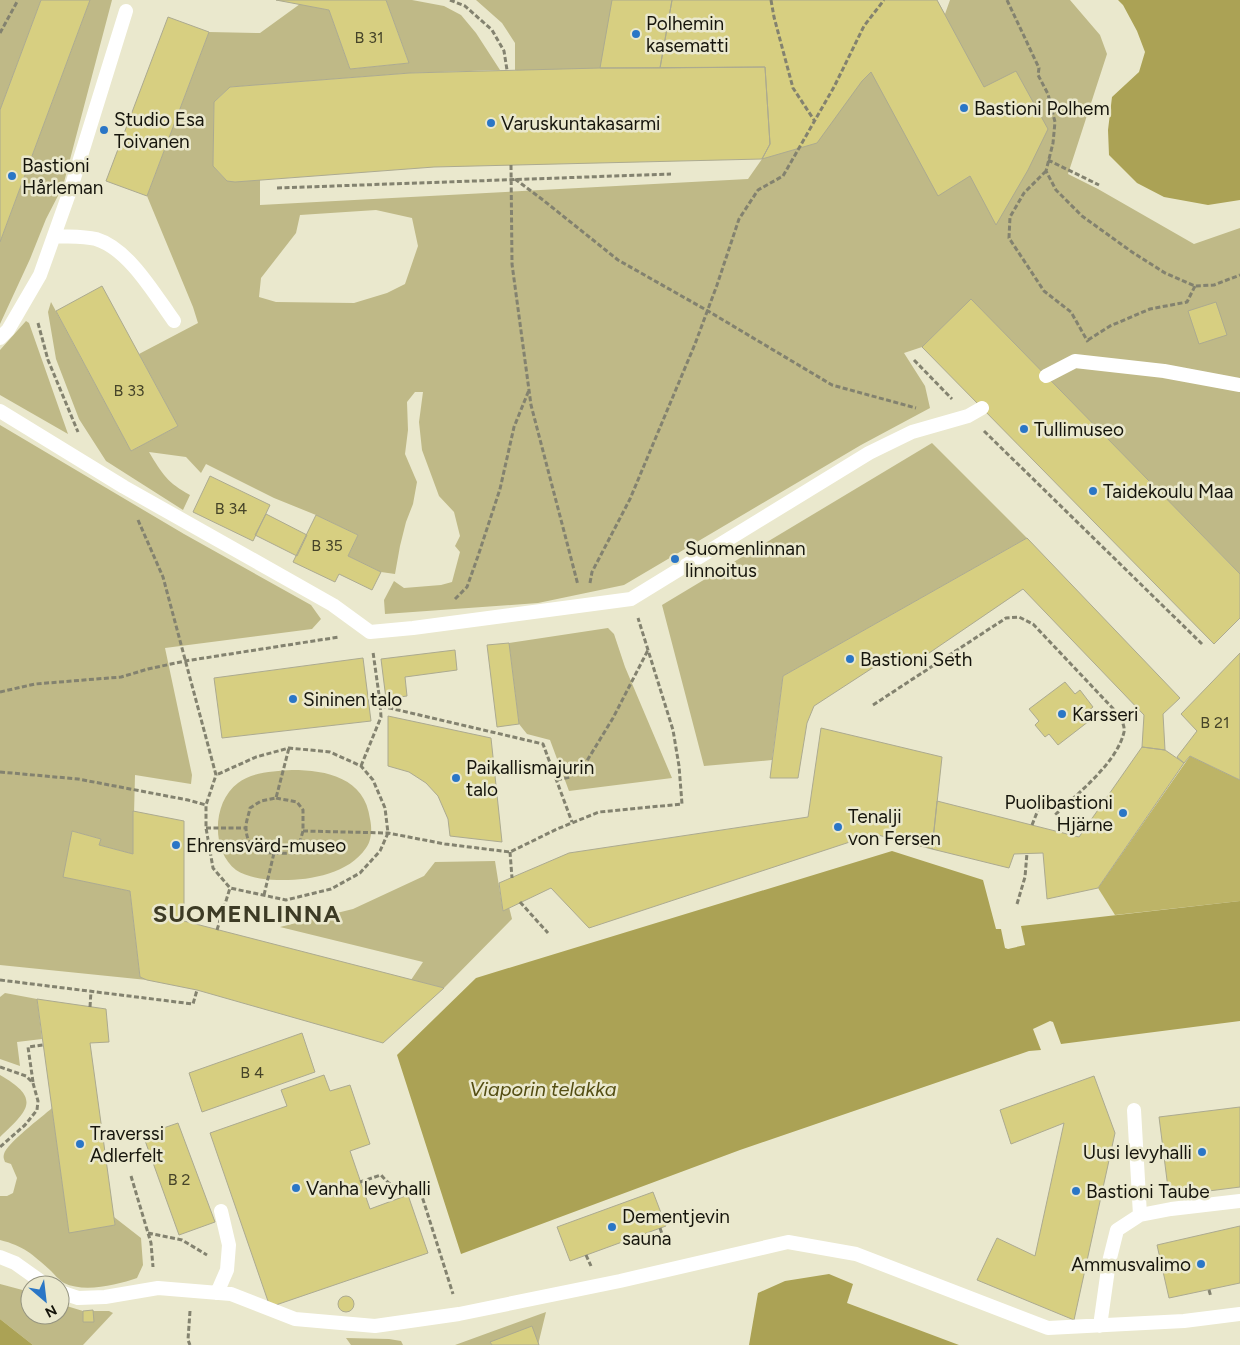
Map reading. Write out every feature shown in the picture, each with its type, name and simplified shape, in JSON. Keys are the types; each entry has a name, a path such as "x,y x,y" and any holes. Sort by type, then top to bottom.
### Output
{"lane":[{"path":"0,338 8,330 40,275 71,188 126,11"},
{"path":"54,236 96,239 123,253 174,321"},
{"path":"1046,376 1076,361 1164,371 1240,385"},
{"path":"0,411 124,487 334,605 370,632 631,599 869,453 912,432 968,416 982,408"},
{"path":"1134,1110 1140,1215"},
{"path":"1100,1326 1109,1262 1117,1230 1140,1215 1171,1209 1240,1201"},
{"path":"217,1293 225,1274 229,1245 221,1211"},
{"path":"70,1295 78,1298 105,1297 158,1288 231,1294 296,1319 375,1326 459,1314 620,1281 788,1242 856,1254 1048,1328 1184,1321 1240,1314"},
{"path":"0,1257 15,1263 32,1275"}],"path":[{"path":"0,33 18,0"},
{"path":"450,0 465,6 492,30 504,51 507,70"},
{"path":"771,0 793,88 814,120"},
{"path":"584,606 592,572 630,499 708,311 739,219 758,190 783,176 834,87 864,26 884,0"},
{"path":"1007,0 1039,68 1038,76 1048,94 1055,122 1046,170 1024,194 1010,217 1009,238 1044,291 1071,312 1088,340 1110,326 1150,309 1188,302 1195,286"},
{"path":"1048,160 1099,186"},
{"path":"511,165 513,179 512,264 531,405 584,606"},
{"path":"1046,170 1056,190 1082,216 1165,273 1195,286 1214,286 1240,275"},
{"path":"277,188 672,174"},
{"path":"513,179 543,200 618,260 832,385 917,408"},
{"path":"38,314 38,324 48,360 73,424 97,470"},
{"path":"914,360 968,416 1202,644"},
{"path":"452,603 467,587 500,489 514,427 529,389"},
{"path":"124,487 163,577 216,775 206,805 206,828 213,868 230,888 286,900 331,889 360,873 380,851 388,833 385,808 373,780 361,766 330,752 288,748 256,757 216,775"},
{"path":"303,831 388,833 445,844 510,852 572,822 599,812 682,804 679,766 673,730 631,599"},
{"path":"874,705 1006,618 1019,617 1032,624 1121,717 1124,730 1119,745 1111,758 1055,815"},
{"path":"0,692 35,684 121,677 185,661 370,632 381,717 361,766"},
{"path":"557,780 570,777 585,764 614,718 648,650"},
{"path":"381,706 543,744 572,822"},
{"path":"276,798 288,748"},
{"path":"0,772 78,779 206,805"},
{"path":"276,798 297,802 303,810 303,831 299,845 291,853 258,851 250,843 246,828 250,808 261,801 276,798"},
{"path":"1032,825 1038,810"},
{"path":"206,828 246,828"},
{"path":"510,852 512,878"},
{"path":"264,895 274,853"},
{"path":"1017,904 1025,877 1027,853"},
{"path":"217,930 230,888"},
{"path":"520,902 548,932"},
{"path":"0,980 193,1004 197,990"},
{"path":"90,1007 91,991"},
{"path":"0,1147 25,1125 38,1110 38,1100 33,1083 28,1047 43,1045"},
{"path":"0,1067 26,1076 33,1083"},
{"path":"360,1182 381,1175 390,1186 406,1191 420,1190 459,1314"},
{"path":"130,1176 148,1233 158,1288"},
{"path":"148,1233 182,1240 217,1261 225,1274"},
{"path":"190,1290 188,1340 190,1345"}],"shaded area":[{"path":"0,0 41,0 0,110"},
{"path":"90,0 112,0 63,186 46,219 0,324 0,242"},
{"path":"386,0 412,0 444,6 461,15 476,33 500,70 410,73 230,87 214,102 213,166 227,181 260,180 260,205 748,179 762,159 515,70 515,43 502,23 476,0 937,0 945,14 950,0 1070,0 1100,35 1107,54 1068,174 1194,244 1240,228 1240,574 971,300 922,347 904,353 925,386 930,408 861,445 624,585 538,603 385,614 384,600 394,581 404,588 441,585 452,582 460,552 455,546 460,536 454,512 439,496 422,450 419,422 423,392 415,392 407,402 408,430 405,454 417,482 413,504 400,546 395,574 381,572 348,556 358,535 274,498 206,464 201,473 186,457 149,452 166,477 190,495 183,510 106,461 79,419 56,359 48,312 51,302 131,451 178,426 139,354 198,323 147,196 209,32 260,33 300,4 329,10 350,69 409,63","holes":["376,210 412,218 418,246 405,284 387,293 354,303 276,302 259,297 261,278 296,233 300,215"]},
{"path":"26,321 29,323 68,434 0,395 0,350"},
{"path":"0,425 184,534 311,605 321,619 312,629 165,648 192,775 191,784 135,775 133,854 99,845 101,839 72,831 64,877 130,891 140,977 147,980 0,965"},
{"path":"932,443 1027,538 783,676 772,760 704,766 662,605"},
{"path":"608,628 614,634 625,667 672,778 569,791 550,740 527,734 519,724 509,643"},
{"path":"1190,756 1240,780 1240,901 1115,915 1098,888"},
{"path":"305,770 331,775 352,785 361,794 367,805 371,823 368,845 349,865 326,874 288,880 272,880 245,875 228,862 222,851 218,826 223,802 229,791 250,776"},
{"path":"495,861 503,911 509,907 512,919 444,988 411,980 423,962 280,927 353,909 424,876 435,862"},
{"path":"5,993 37,999 42,1039 17,1042 20,1066 0,1059 0,997"},
{"path":"0,1075 22,1091 26,1098 26,1105 18,1119 0,1137"},
{"path":"52,1108 69,1232 115,1225 114,1217 141,1238 143,1265 137,1278 100,1287 72,1286 70,1285 70,1275 55,1275 27,1251 0,1240 0,1196 7,1196 13,1193 17,1178 11,1164 5,1162 4,1154 11,1143"},
{"path":"0,1284 20,1289 20,1325 70,1325 70,1307 83,1311 109,1311 113,1313 83,1345 33,1345 0,1319"},
{"path":"546,1312 538,1345 455,1345"},
{"path":"346,1338 389,1339 401,1341 403,1345 351,1345"}],"water":[{"path":"1118,0 1240,0 1240,200 1208,205 1164,197 1137,183 1109,155 1108,130 1112,97 1139,72 1145,52 1137,31 1123,5"},
{"name":"Viaporin telakka","path":"892,851 983,880 996,929 1001,929 1005,948 1008,949 1025,945 1021,926 1240,901 1240,1021 1061,1044 1053,1022 1050,1021 1033,1029 1041,1050 1029,1051 740,1150 461,1254 397,1055 476,978"},
{"path":"829,1274 853,1284 847,1303 959,1345 749,1345 758,1293 785,1281"},
{"path":"0,1319 33,1345 0,1345"}],"building":[{"name":"Bastioni Hårleman","path":"41,0 90,0 0,242 0,110"},
{"path":"276,0 386,0 409,63 350,69 329,10"},
{"name":"Polhemin kasematti","path":"612,0 672,0 660,68 600,68"},
{"name":"Bastioni Polhem","path":"672,0 937,0 984,87 1016,71 1048,129 1028,170 996,225 970,176 938,196 871,72 862,81 817,143 762,159 770,144 765,67 660,68"},
{"path":"168,17 209,32 147,196 106,181"},
{"name":"Varuskuntakasarmi","path":"765,67 770,144 762,159 434,167 235,182 227,181 213,166 214,102 230,87 410,73 600,68"},
{"path":"102,286 178,426 131,451 56,311"},
{"path":"971,299 1240,574 1240,618 1214,644 922,347"},
{"path":"1216,302 1227,335 1199,344 1188,311"},
{"path":"210,476 270,505 253,541 193,512"},
{"path":"266,514 307,535 297,556 255,535"},
{"path":"316,515 358,535 348,556 381,572 372,590 339,574 335,582 293,562"},
{"name":"Bastioni Seth","path":"1027,538 1180,698 1163,714 1165,750 1142,747 1144,715 1023,589 910,666 897,652 814,706 807,723 798,778 770,778 783,676"},
{"path":"509,643 519,724 497,727 487,645"},
{"path":"455,650 457,670 405,677 407,696 386,699 381,659"},
{"path":"1240,653 1240,780 1190,756 1184,763 1177,757 1197,731 1181,714"},
{"name":"Sininen talo","path":"363,658 371,721 222,738 214,678"},
{"name":"Karsseri","path":"1065,682 1075,694 1080,690 1093,707 1088,711 1093,718 1058,745 1049,734 1045,737 1035,725 1039,721 1029,709"},
{"name":"Paikallismajurin talo","path":"388,716 491,738 502,842 450,836 448,819 438,796 426,783 409,772 388,766"},
{"name":"Tenalji von Fersen","path":"821,728 942,757 932,849 874,834 589,928 551,888 503,911 499,883 569,853 808,817"},
{"name":"Puolibastioni Hjärne","path":"1142,747 1165,750 1184,763 1098,888 1047,899 1043,853 1014,854 1009,868 932,849 937,801 1079,837"},
{"path":"133,811 184,821 184,921 444,988 383,1043 197,990 140,977 130,891 63,877 72,831 101,839 99,845 133,854"},
{"name":"Traverssi Adlerfelt","path":"37,999 106,1009 109,1042 90,1043 115,1225 69,1233"},
{"path":"302,1033 315,1072 202,1112 189,1073"},
{"name":"Vanha levyhalli","path":"324,1075 330,1091 350,1085 370,1144 350,1151 370,1209 408,1195 428,1253 270,1307 210,1133 287,1106 281,1090"},
{"name":"Bastioni Taube","path":"1094,1076 1115,1133 1074,1320 977,1280 997,1238 1035,1256 1064,1123 1011,1144 1000,1110"},
{"name":"Uusi levyhalli","path":"1240,1107 1240,1187 1169,1196 1159,1117"},
{"path":"178,1123 215,1222 179,1235 143,1135"},
{"name":"Dementjevin sauna","path":"653,1192 666,1226 570,1261 557,1227"},
{"name":"Ammusvalimo","path":"1240,1226 1240,1283 1169,1298 1157,1245"},
{"path":"346,1296 352,1298 354,1304 352,1310 346,1312 340,1310 338,1304 340,1298"},
{"path":"93,1310 94,1322 83,1322 83,1311"},
{"path":"532,1326 539,1345 492,1345 490,1342"}],"place":[{"name":"Polhemin kasematti","path":"636,34"},
{"name":"Bastioni Polhem","path":"964,108"},
{"name":"Varuskuntakasarmi","path":"491,123"},
{"name":"Studio Esa Toivanen","path":"104,130"},
{"name":"Bastioni Hårleman","path":"12,176"},
{"name":"Tullimuseo","path":"1024,429"},
{"name":"Taidekoulu Maa","path":"1093,491"},
{"name":"Suomenlinnan linnoitus","path":"675,559"},
{"name":"Bastioni Seth","path":"850,659"},
{"name":"Sininen talo","path":"293,699"},
{"name":"Karsseri","path":"1062,714"},
{"name":"Paikallismajurin talo","path":"456,778"},
{"name":"Puolibastioni Hjärne","path":"1123,813"},
{"name":"Tenalji von Fersen","path":"838,827"},
{"name":"Ehrensvärd-museo","path":"176,845"},
{"name":"Traverssi Adlerfelt","path":"80,1144"},
{"name":"Uusi levyhalli","path":"1202,1152"},
{"name":"Vanha levyhalli","path":"296,1188"},
{"name":"Bastioni Taube","path":"1076,1191"},
{"name":"Dementjevin sauna","path":"612,1227"},
{"name":"Ammusvalimo","path":"1201,1264"}],"district":[{"name":"SUOMENLINNA","path":"247,913"}]}
